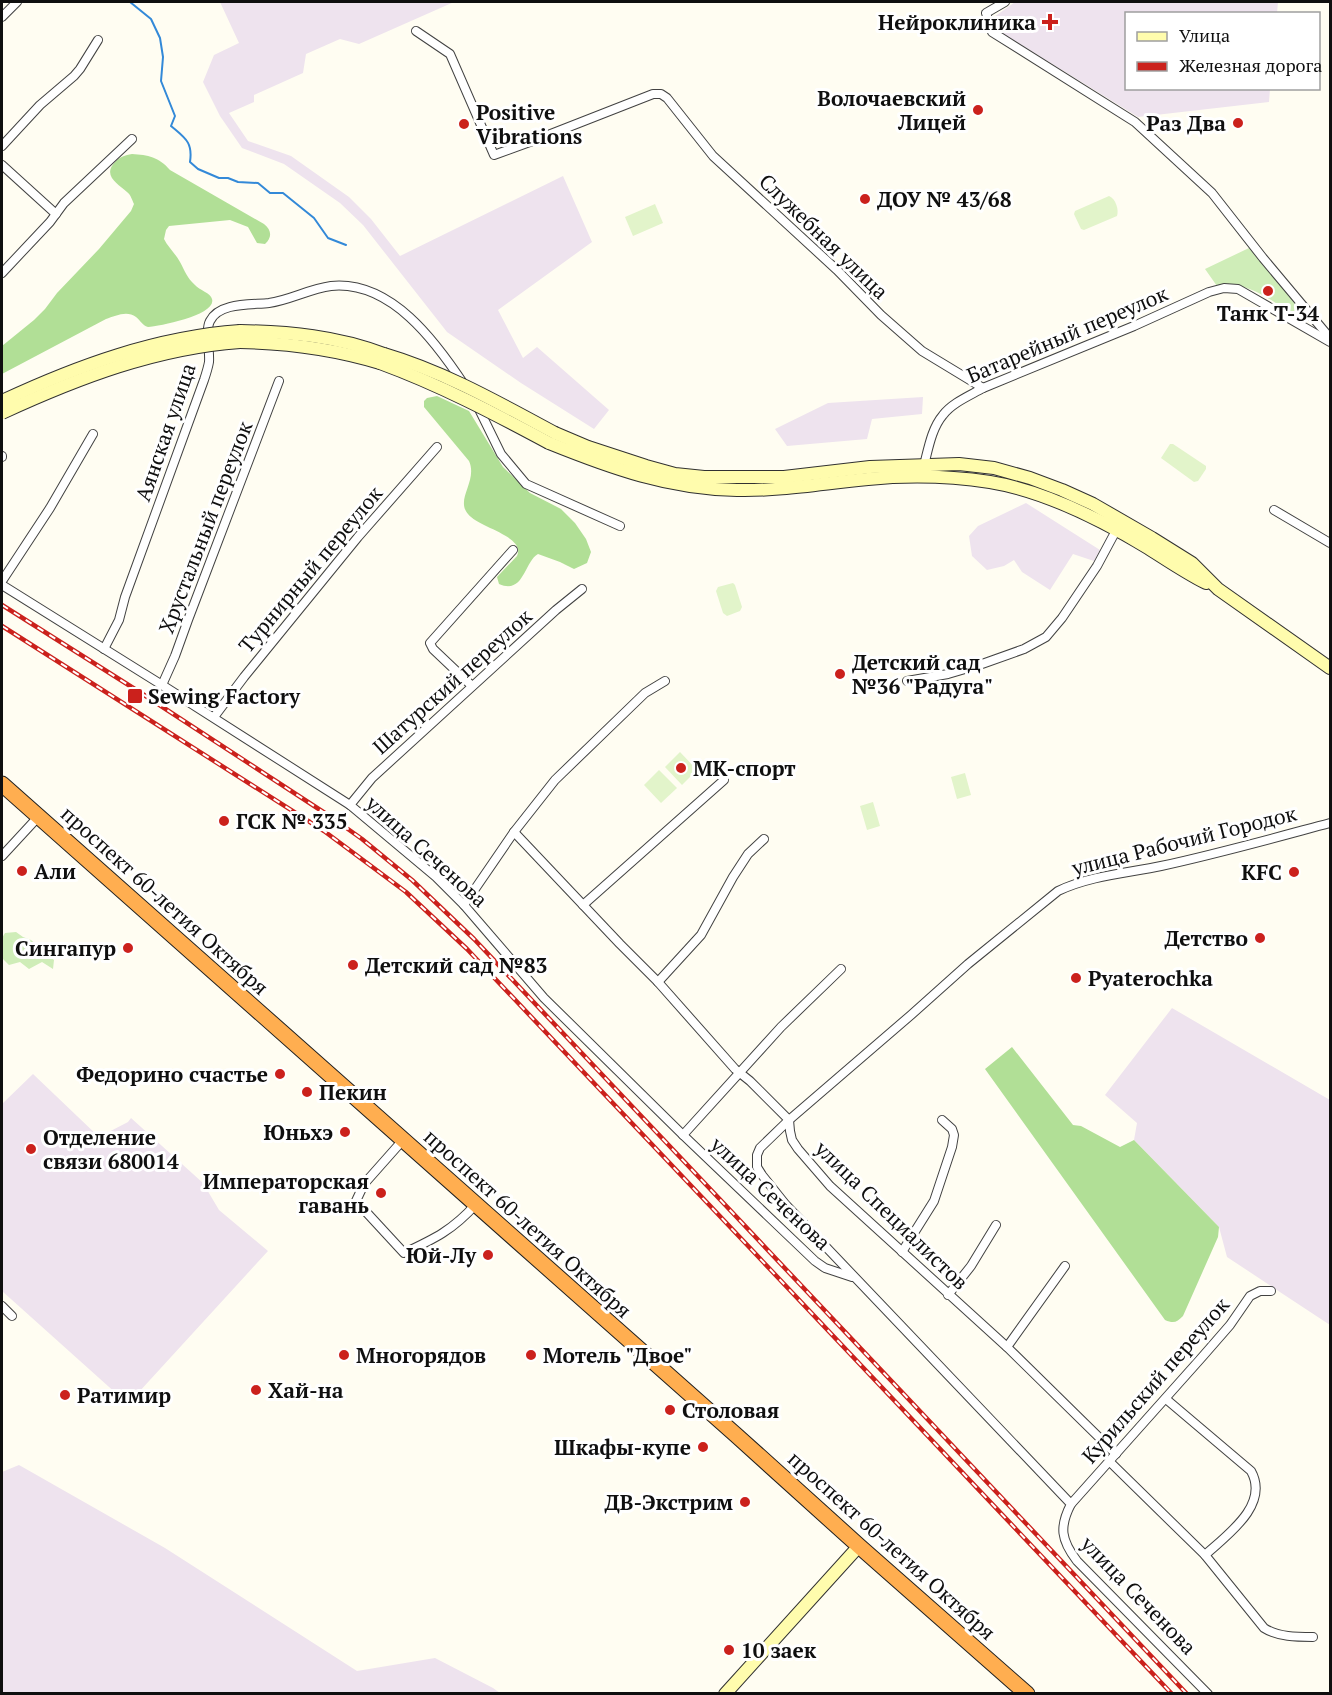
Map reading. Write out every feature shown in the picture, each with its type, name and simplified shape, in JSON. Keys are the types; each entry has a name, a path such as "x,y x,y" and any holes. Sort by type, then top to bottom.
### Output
{"highway":[{"name":"проспект 60-летия Октября","path":"2,784 1028,1694"}],"main road":[{"path":"2,401 69,372 147,346 214,333 382,358 611,466 673,484 708,489 777,489 923,471 992,482 1027,491 1119,525 1148,548 1185,573 1218,589 1330,668"},
{"path":"2,413 73,382 150,357 240,337"},
{"path":"725,1694 859,1546"}],"street":[{"path":"2,17 17,2"},
{"path":"1005,2 986,13 992,32 1135,122 1212,193 1330,340"},
{"name":"Служебная улица","path":"416,31 450,54 494,155 656,93 662,94 713,156 828,262 881,315 922,351 982,388"},
{"path":"2,146 40,105 74,76 98,40"},
{"path":"2,273 64,203 132,139"},
{"path":"2,165 56,214"},
{"name":"Аянская улица","path":"104,649 119,620 124,597 204,380 209,363 208,328 211,318 216,313 240,304 275,302 306,291 333,286 355,288 378,296 400,310 434,342 475,401 501,454 526,484 620,526"},
{"name":"Батарейный переулок","path":"923,471 934,429 943,414 960,401 982,388 1134,326 1209,292 1224,288 1238,289 1330,340"},
{"name":"Хрустальный переулок","path":"162,685 279,381"},
{"path":"2,583 50,508 93,434"},
{"name":"Турнирный переулок","path":"214,717 358,537 437,447"},
{"path":"1274,510 1330,543"},
{"path":"908,681 948,674 982,664 1018,652 1046,637 1062,618 1097,566 1119,525"},
{"path":"472,686 433,649 430,643 513,550"},
{"name":"улица Сеченова","path":"2,583 350,805 436,877 464,905 544,998 815,1261 825,1268 855,1278"},
{"name":"Шатурский переулок","path":"350,805 372,778 582,589"},
{"path":"464,905 514,832 555,780 579,754 645,693 665,681"},
{"path":"583,905 724,780"},
{"path":"2,856 39,816"},
{"name":"улица Рабочий Городок","path":"757,1167 757,1155 760,1148 789,1120 968,964 1058,891 1103,877 1162,866 1330,823"},
{"name":"улица Специалистов","path":"514,832 658,982 740,1074 789,1120 792,1140 836,1192 1007,1347 1116,1454"},
{"path":"658,982 701,935 733,877 748,855 764,839"},
{"path":"683,1135 781,1027 841,969"},
{"path":"902,1252 934,1201 952,1147 954,1135 942,1120"},
{"path":"403,1140 363,1184 356,1201 404,1253 444,1233 461,1221 476,1204"},
{"name":"улица Сеченова","path":"757,1167 786,1205 1071,1504 1064,1521 1063,1535 1067,1549 1208,1694"},
{"path":"948,1295 971,1266 996,1225"},
{"path":"1007,1347 1065,1266"},
{"name":"Курильский переулок","path":"1071,1504 1230,1325 1250,1296 1260,1291 1271,1291"},
{"path":"2,1306 12,1316"},
{"path":"1166,1399 1251,1471 1256,1479 1255,1495 1247,1515 1205,1555"},
{"path":"1110,1462 1205,1555 1264,1628 1270,1632 1285,1635 1313,1637"}],"shaded area":[{"path":"220,2 454,2 359,44 340,39 306,54 303,73 254,95 254,102 229,113 248,141 291,156 349,197 371,219 400,256 563,176 592,242 498,310 523,358 537,347 609,410 594,429 521,383 447,332 363,225 340,203 284,164 242,148 220,116 203,82 214,55 239,43"},
{"path":"1015,2 1278,2 1277,12 1125,12 1125,90 1270,90 1269,102 1138,117 996,29 994,17"},
{"path":"923,397 922,414 872,419 867,439 787,446 775,429 828,403"},
{"path":"1026,503 1100,550 1094,561 1073,554 1050,590 1022,572 1014,560 1004,566 987,570 972,556 969,536 978,526"},
{"path":"1172,1008 1330,1100 1330,1325 1227,1257 1219,1227 1134,1140 1137,1123 1105,1095"},
{"path":"33,1074 99,1137 128,1122 131,1118 203,1183 219,1210 268,1251 128,1404 2,1291 2,1104"},
{"path":"19,1465 165,1548 357,1671 435,1658 500,1693 2,1693 2,1472"}],"green space":[{"path":"132,154 157,159 170,170 264,224 270,231 269,239 265,244 257,243 248,227 230,220 169,226 164,239 190,280 212,299 211,305 206,310 186,319 148,327 132,315 117,315 2,374 2,346 45,309 131,211 134,204 130,196 116,183 110,171 117,160"},
{"path":"1109,196 1116,205 1117,216 1084,230 1081,229 1074,214 1075,211"},
{"path":"655,204 663,223 633,236 625,217"},
{"path":"1249,248 1304,312 1299,318 1250,289 1228,285 1217,286 1205,269"},
{"path":"437,396 469,411 503,467 530,493 561,509 575,523 586,539 591,552 587,563 574,569 538,554 514,585 499,584 497,577 517,556 518,549 515,543 508,538 468,514 464,502 471,476 469,461 424,407 424,401 427,398"},
{"path":"1170,444 1206,466 1198,481 1194,482 1161,458"},
{"path":"733,583 742,607 740,611 727,616 723,613 716,591 718,587"},
{"name":"МК-спорт","path":"680,752 697,770 682,785 665,767"},
{"path":"659,770 677,788 661,803 644,785"},
{"path":"965,773 971,795 957,799 951,777"},
{"path":"873,802 880,826 867,830 860,806"},
{"path":"16,932 31,940 54,960 53,969 42,962 29,969 20,962 9,965 2,958 2,938 5,933"},
{"path":"1012,1047 1073,1125 1081,1126 1120,1147 1134,1140 1219,1227 1218,1237 1183,1316 1177,1321 1165,1320 985,1069"}],"waterway":[{"path":"130,2 151,19 160,38 163,57 161,81 175,116 171,126 184,137 189,145 190,162 198,169 219,178 258,183 270,193 283,193 314,218 328,238 346,245"}],"railway":[{"path":"2,605 331,817 412,880 474,939 1187,1694"},
{"path":"2,626 324,831 406,892 467,949 1172,1694"}],"place":[{"name":"Нейроклиника","path":"1050,22"},
{"name":"Волочаевский Лицей","path":"978,110"},
{"name":"Раз Два","path":"1238,123"},
{"name":"Positive Vibrations","path":"464,124"},
{"name":"ДОУ № 43/68","path":"865,199"},
{"name":"Танк Т-34","path":"1268,291"},
{"name":"Детский сад №36 \"Радуга\"","path":"840,674"},
{"name":"Sewing Factory","path":"135,696"},
{"name":"МК-спорт","path":"681,768"},
{"name":"ГСК № 335","path":"224,821"},
{"name":"Али","path":"22,871"},
{"name":"KFC","path":"1294,872"},
{"name":"Детство","path":"1260,938"},
{"name":"Сингапур","path":"128,948"},
{"name":"Детский сад №83","path":"353,965"},
{"name":"Pyaterochka","path":"1076,978"},
{"name":"Федорино счастье","path":"280,1074"},
{"name":"Пекин","path":"307,1092"},
{"name":"Юньхэ","path":"345,1132"},
{"name":"Отделение связи 680014","path":"31,1149"},
{"name":"Императорская гавань","path":"381,1193"},
{"name":"Юй-Лу","path":"488,1255"},
{"name":"Многорядов","path":"344,1355"},
{"name":"Мотель \"Двое\"","path":"531,1355"},
{"name":"Хай-на","path":"256,1390"},
{"name":"Ратимир","path":"65,1395"},
{"name":"Столовая","path":"670,1410"},
{"name":"Шкафы-купе","path":"703,1447"},
{"name":"ДВ-Экстрим","path":"745,1502"},
{"name":"10 заек","path":"729,1650"}]}
